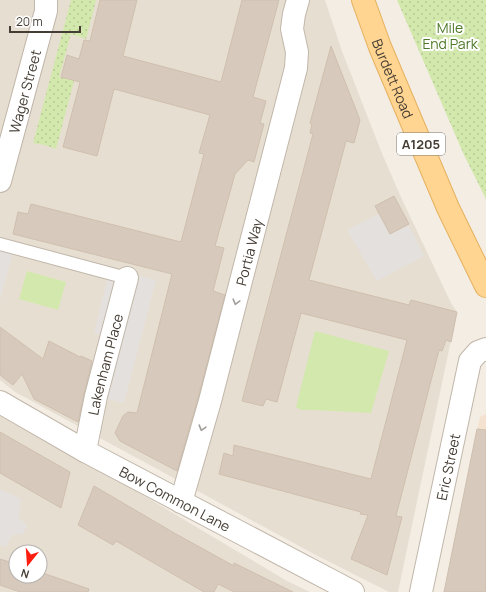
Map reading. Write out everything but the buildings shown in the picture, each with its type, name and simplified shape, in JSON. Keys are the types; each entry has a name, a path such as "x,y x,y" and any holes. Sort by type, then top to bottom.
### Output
{"main road":[{"name":"Burdett Road","path":"363,0 380,48 448,208 486,286"}],"street":[{"name":"Wager Street","path":"0,181 46,11 46,0"},
{"name":"Portia Way","path":"181,502 210,401 296,68 297,52 292,29 298,0"},
{"name":"Lakenham Place","path":"85,451 96,396 127,278"},
{"name":"Eric Street","path":"421,592 470,361 478,352 486,349"},
{"name":"Bow Common Lane","path":"1,406 352,592"}],"lane":[{"path":"0,244 127,278"}],"shaded area":[{"path":"0,0 325,0 342,51 381,151 400,195 451,303 457,312 398,592 389,592 312,553 15,392 0,380"},
{"path":"380,213 391,233 409,225 424,256 377,281 347,230"},
{"path":"0,249 13,252 0,300"},
{"path":"110,268 156,280 124,403 96,396 111,338 94,333"},
{"path":"0,410 287,581 310,592 0,592"},
{"path":"486,414 486,470 470,464 480,417"},
{"path":"0,489 21,499 19,518 27,525 23,534 12,535 6,547 0,545"}],"green space":[{"path":"71,0 96,0 86,39 71,34 59,77 74,81 56,149 33,143"},
{"name":"Mile End Park","path":"397,0 486,0 486,199 464,155"},
{"path":"27,271 66,282 58,310 19,299"},
{"path":"315,331 389,351 371,413 301,410 296,407"}]}
